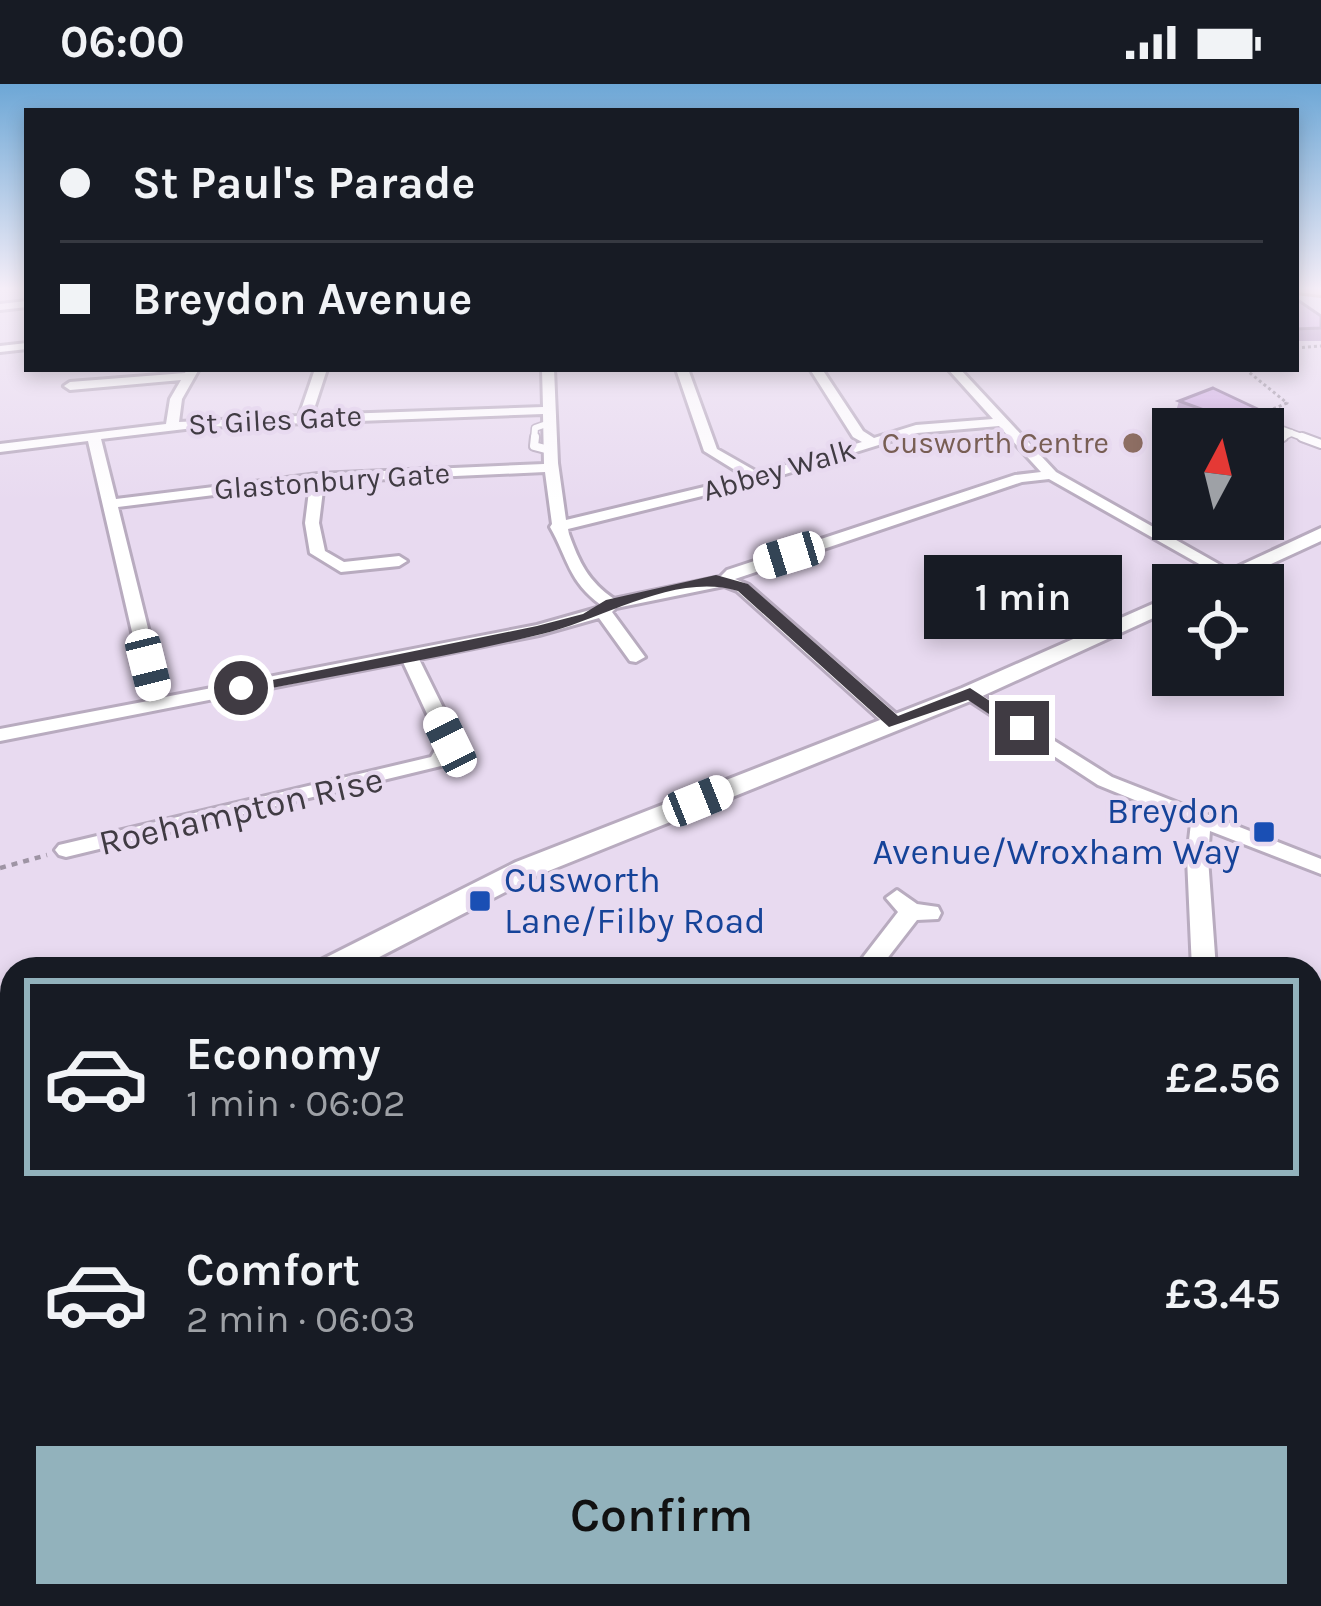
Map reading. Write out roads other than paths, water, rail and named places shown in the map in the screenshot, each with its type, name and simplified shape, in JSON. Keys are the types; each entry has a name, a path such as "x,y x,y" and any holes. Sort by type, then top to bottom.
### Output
{"street":[{"path":"305,418 320,372"},
{"path":"548,372 557,527 562,544 636,657"},
{"path":"683,372 708,446 758,478"},
{"path":"818,372 858,434 874,443"},
{"path":"957,372 1051,475 1210,564"},
{"path":"70,386 190,373"},
{"path":"172,425 176,399 190,373"},
{"name":"St Giles Gate","path":"0,448 172,425 305,418 551,416"},
{"name":"Abbey Walk","path":"557,527 758,478 916,429 1001,422"},
{"path":"93,435 158,705"},
{"name":"Glastonbury Gate","path":"110,504 318,478 554,460"},
{"path":"0,735 539,631 607,608 725,580 733,573 1019,478 1051,475"},
{"path":"318,478 312,523 318,554 341,567 402,560"},
{"path":"1254,564 1321,534"},
{"path":"725,580 743,587 895,723"},
{"path":"356,957 526,869 970,693 1152,611"},
{"name":"Roehampton Rise","path":"65,850 426,768 447,754 450,742 409,656"},
{"path":"970,693 1078,767 1321,867"},
{"path":"1202,820 1196,890 1205,924 1204,957"},
{"path":"875,957 912,907"}],"lane":[{"path":"1284,430 1321,444"},
{"path":"1284,436 1291,433"}],"place":[{"name":"Cusworth Centre","path":"1133,443"},
{"name":"Breydon Avenue/Wroxham Way","path":"1264,832"},
{"name":"Cusworth Lane/Filby Road","path":"480,901"}]}
